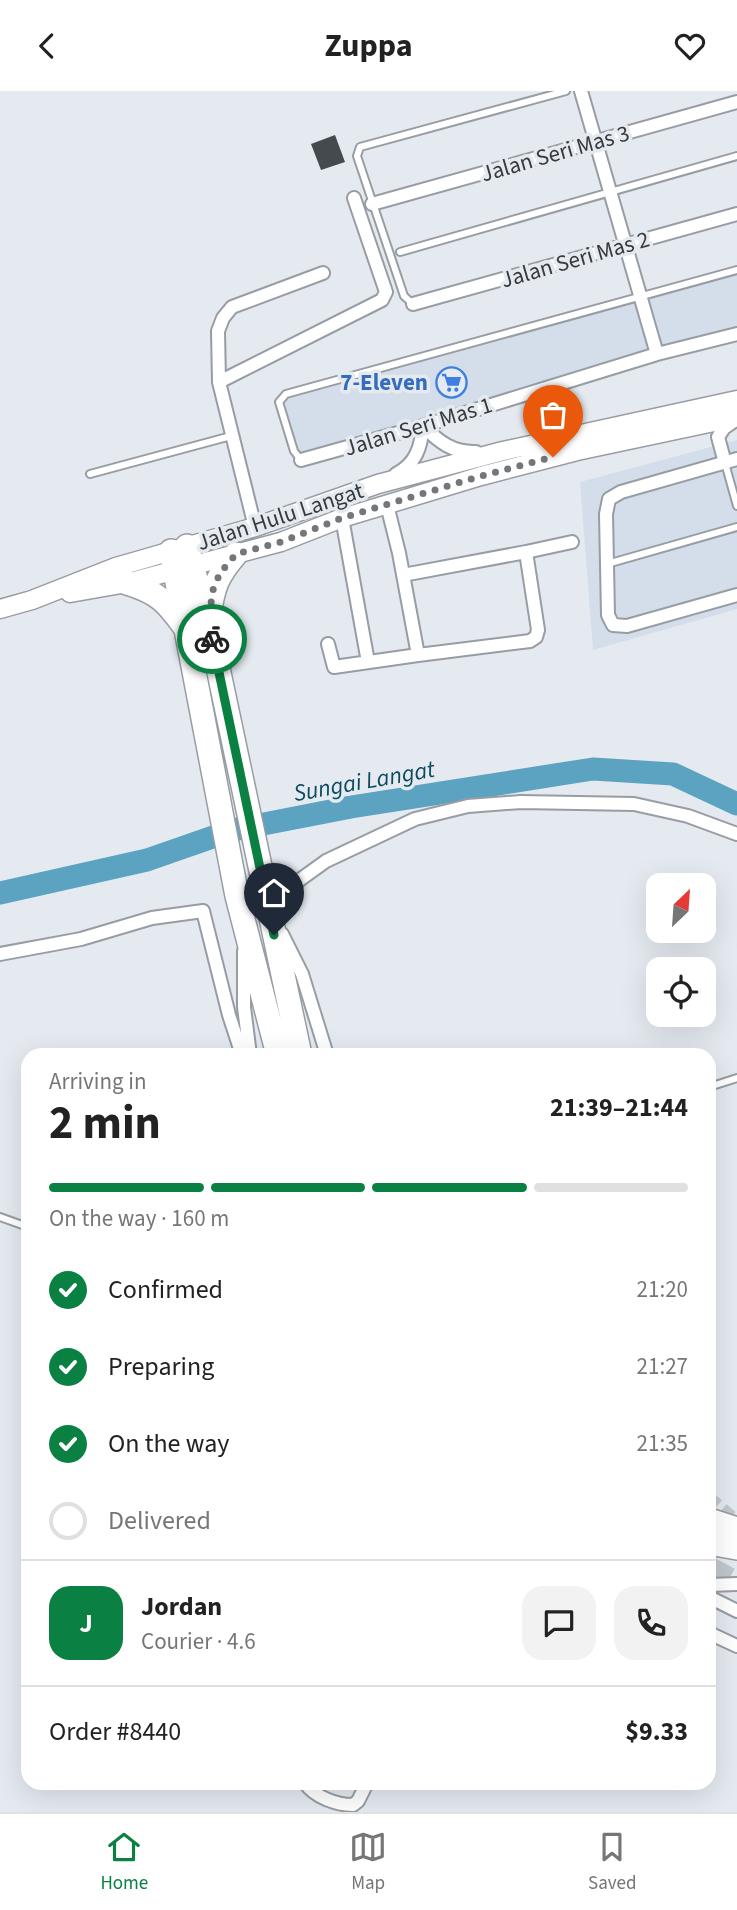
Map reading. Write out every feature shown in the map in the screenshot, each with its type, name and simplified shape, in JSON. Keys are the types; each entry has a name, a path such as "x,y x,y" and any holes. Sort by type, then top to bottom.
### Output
{"highway":[{"path":"236,554 220,573 197,625 213,780 237,896 276,1048"},
{"path":"181,558 197,625 242,776 298,1048"},
{"path":"127,583 149,590 197,625"},
{"path":"716,1522 737,1529"},
{"path":"716,1544 737,1548"}],"main road":[{"name":"Jalan Hulu Langat","path":"0,609 32,600 127,583 255,527 377,484 503,451 737,400"},
{"name":"Jalan Hulu Langat","path":"32,600 116,567 236,554 281,542 342,518 481,476 577,451 737,418"}],"street":[{"path":"581,91 657,354"},
{"name":"Jalan Seri Mas 3","path":"372,204 737,102"},
{"path":"219,382 382,299 386,292 354,198"},
{"name":"Jalan Seri Mas 2","path":"413,304 737,214"},
{"path":"255,527 219,382 218,331 222,318 232,307 323,273"},
{"name":"Jalan Seri Mas 1","path":"301,460 423,426 657,354 737,334"},
{"path":"737,418 718,436 731,461 621,492 609,499 606,514 608,614 614,625 627,626 737,595"},
{"path":"423,426 446,446 462,453 503,451"},
{"path":"377,484 408,468 418,452 423,426"},
{"path":"387,505 418,655"},
{"path":"342,518 368,662"},
{"path":"403,575 572,543"},
{"path":"328,643 334,667 530,641 536,637 538,630 526,552"},
{"path":"325,1048 302,974 265,892 294,884 326,861 415,819 468,806 521,802 635,804 688,816 736,836"},
{"path":"0,954 80,939 152,918 203,911 240,1048"},
{"path":"243,921 244,1007 249,1048"},
{"path":"716,1585 737,1584"},
{"path":"716,1600 737,1611"},
{"path":"716,1636 737,1646"},
{"path":"312,1790 334,1802 353,1805 359,1801 364,1790"}],"lane":[{"path":"413,304 404,296 372,204 357,156 360,146 566,91"},
{"path":"400,252 737,156"},
{"path":"301,460 294,451 279,402 286,394 737,270"},
{"path":"90,474 231,436"},
{"path":"731,461 737,506"},
{"path":"607,564 737,527"},
{"path":"716,1085 737,1078"},
{"path":"0,1217 21,1224"}],"shaded area":[{"path":"737,274 737,329 317,452 302,456 296,447 283,403 289,396"},
{"path":"737,440 737,609 593,650 580,482"}],"building":[{"path":"335,135 345,162 321,170 311,144"}],"waterway":[{"name":"Sungai Langat","path":"0,893 147,860 233,830 351,807 593,769 673,774 737,804"}],"tunnel":[{"path":"716,1503 737,1521"},
{"path":"716,1572 737,1583"}],"way so far":[{"path":"212,639 208,623 213,590 220,573 236,554 281,542 342,518 553,457"}],"place":[{"name":"7-Eleven","path":"451,382"}],"route":[{"path":"212,639 274,935"}]}
